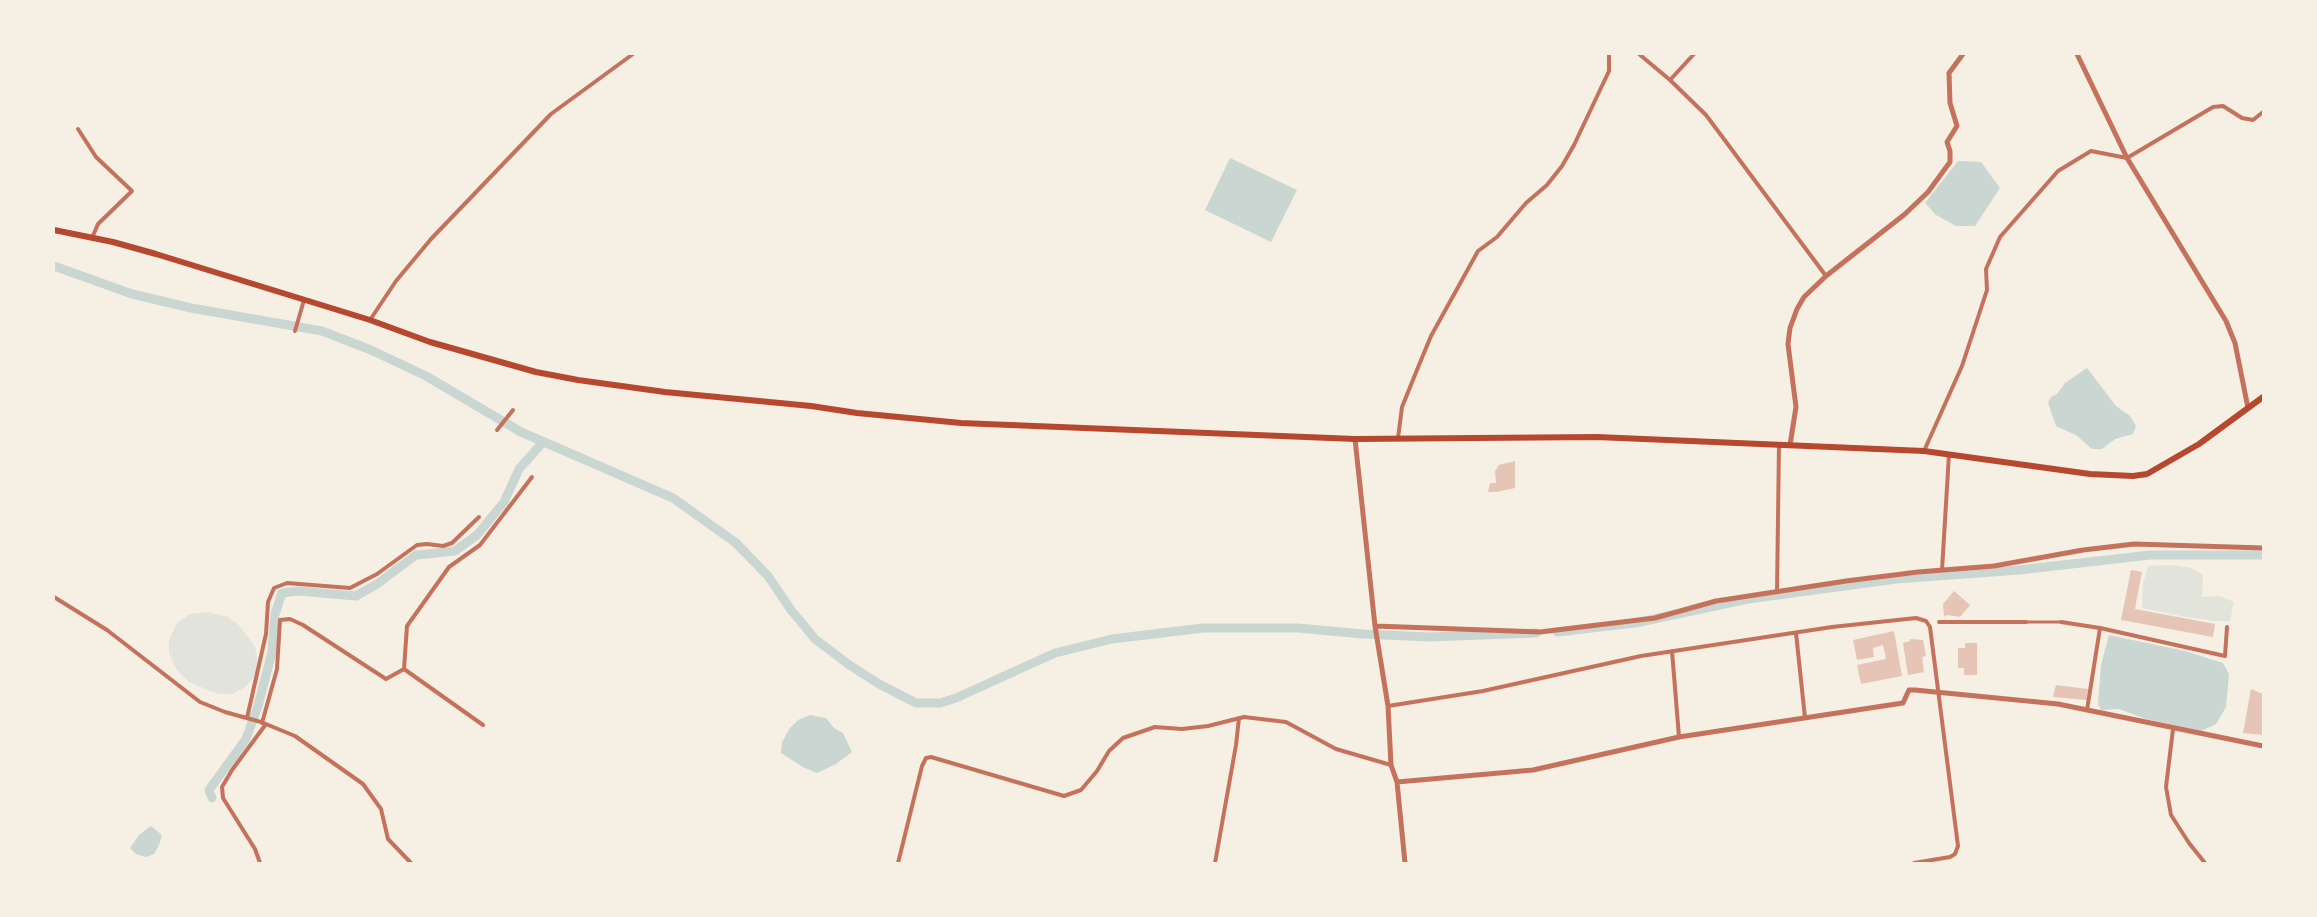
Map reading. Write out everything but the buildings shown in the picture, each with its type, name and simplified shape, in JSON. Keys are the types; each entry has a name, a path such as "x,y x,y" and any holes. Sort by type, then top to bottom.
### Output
{"main road":[{"path":"54,230 156,254 370,320 430,342 536,372 665,392 962,423 1355,439 1597,437 1779,444 1924,451 2090,474 2133,476 2147,474 2199,444 2263,397"}],"street":[{"path":"370,320 396,281 431,239 551,114 633,54"},
{"path":"1398,438 1402,407 1419,365 1432,336 1478,251 1497,237 1526,202 1547,185 1562,166 1610,71 1609,54"},
{"path":"1639,54 1670,80 1706,115 1826,276"},
{"path":"1670,80 1694,54"},
{"path":"1790,446 1796,408 1788,344 1790,328 1804,297 1826,276 1905,214 1928,192 1950,162 1950,151 1947,142 1957,126 1950,102 1949,73 1963,54"},
{"path":"2077,54 2127,158 2226,321 2235,343 2248,408"},
{"path":"1924,451 1962,366 1987,290 1986,269 2000,237 2058,171 2091,151 2127,158 2213,107 2223,106 2242,118 2253,120 2263,112"},
{"path":"78,129 96,157 132,191 98,224 92,238"},
{"path":"295,331 304,300"},
{"path":"496,430 512,410"},
{"path":"1355,439 1375,626 1383,662 1388,706 1391,765 1397,782 1405,863"},
{"path":"1777,592 1779,444"},
{"path":"1942,570 1950,454"},
{"path":"404,669 407,626 449,567 480,545 532,477"},
{"path":"246,718 266,634 268,602 274,588 288,583 342,589 357,586 417,545 443,546 452,543 478,517"},
{"path":"1375,626 1540,632 1655,618 1716,601 1846,581 1994,566 2083,550 2134,544 2263,548"},
{"path":"54,597 107,630 200,702 295,736 362,784 381,809 388,839 411,863"},
{"path":"1388,706 1483,691 1596,665 1672,651 1916,618 1926,622 1930,627 1958,846 1955,854 1950,857 1936,861 1914,863"},
{"path":"260,863 255,849 223,798 222,787 263,723 277,669 280,620 290,619 303,625 386,679 404,669"},
{"path":"1939,622 2061,622 2100,628 2225,656 2227,627"},
{"path":"2087,710 2100,628"},
{"path":"1796,633 1805,718"},
{"path":"1672,651 1679,737"},
{"path":"404,669 483,725"},
{"path":"1397,782 1533,770 1679,737 1903,703 1910,690 2058,704 2263,746"},
{"path":"898,863 922,766 926,758 931,757 1064,796 1081,790 1097,771 1109,750 1123,738 1155,727 1182,729 1208,726 1239,718 1273,719 1286,722 1336,749 1391,765"},
{"path":"1215,863 1239,718"},
{"path":"2173,729 2166,787 2171,815 2205,863"}],"shaded area":[{"path":"1230,158 1297,190 1271,242 1205,210"},
{"path":"1958,161 1981,162 2000,188 1975,226 1956,226 1936,215 1925,203"},
{"path":"2087,368 2116,406 2130,416 2136,426 2133,434 2115,439 2102,449 2092,449 2076,435 2056,426 2048,403 2051,397 2057,394 2065,383"},
{"path":"2171,565 2192,568 2203,575 2202,597 2220,596 2234,602 2230,621 2186,617 2142,608 2143,584 2148,566"},
{"path":"207,612 228,617 239,625 255,647 258,664 255,676 244,688 232,694 218,694 189,682 177,670 169,653 169,640 177,623 190,614"},
{"path":"2109,635 2185,651 2223,663 2229,674 2226,707 2216,724 2201,731 2146,719 2119,709 2101,710 2098,704 2101,665"},
{"path":"810,715 826,718 834,728 843,733 852,752 836,764 817,773 803,767 781,753 782,742 790,728 798,720"},
{"path":"151,826 162,835 159,845 154,854 146,857 136,854 130,848 139,835"}],"waterway":[{"path":"54,266 132,294 191,308 322,331 371,350 426,376 521,432 673,498 736,543 768,576 791,610 815,639 879,684 916,703 940,703 956,698 1055,653 1112,639 1203,628 1298,628 1363,634 1429,637 1536,633"},
{"path":"212,798 209,790 246,739 258,706 272,652 275,614 282,593 298,591 356,596 377,584 416,555 455,551 477,535 504,502 519,469 543,442"},
{"path":"1557,632 1635,623 1748,599 1896,579 2019,570 2150,555 2263,555"}]}
